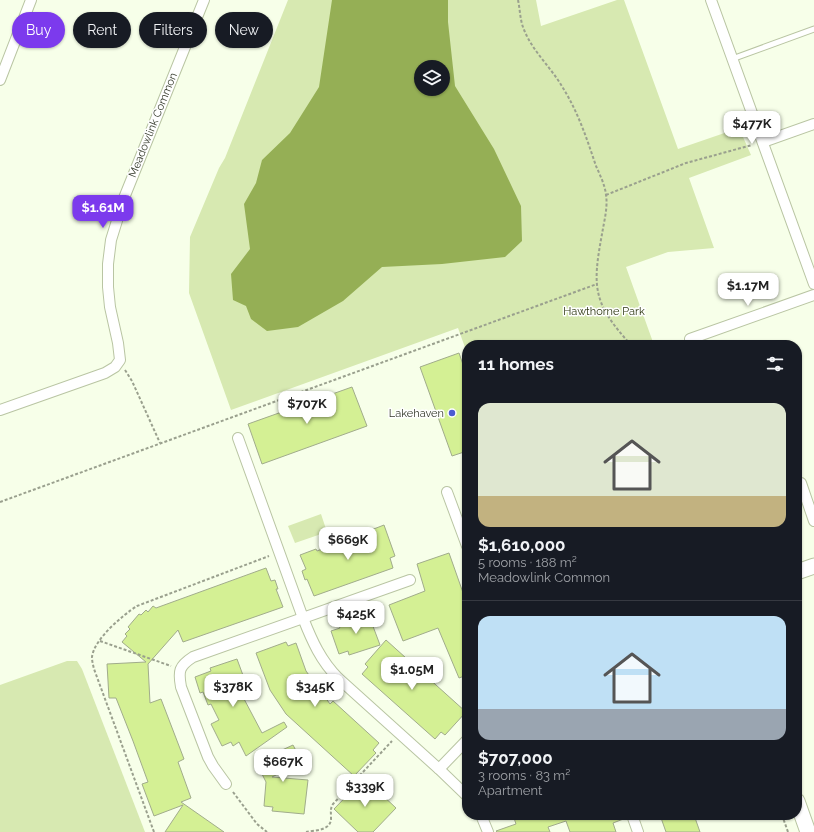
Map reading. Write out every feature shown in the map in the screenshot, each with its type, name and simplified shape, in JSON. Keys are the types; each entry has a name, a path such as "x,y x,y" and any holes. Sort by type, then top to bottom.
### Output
{"street":[{"path":"0,80 31,0"},
{"name":"Meadowlink Common","path":"120,360 120,352 110,307 108,287 108,264 111,240 124,198 204,0"},
{"path":"711,0 814,284"},
{"path":"763,142 814,124"},
{"path":"690,339 814,295"},
{"path":"0,410 105,372 115,366 120,360"},
{"path":"238,438 303,618 317,652 330,670 462,791"},
{"path":"802,486 814,521"},
{"path":"448,492 462,532"},
{"path":"802,570 814,566"},
{"path":"226,784 208,757 181,686 179,677 180,670 184,664 193,658 410,580"},
{"path":"439,769 462,745"},
{"path":"802,816 808,832"},
{"path":"483,820 488,832"},
{"path":"634,820 638,832"}],"lane":[{"path":"732,59 814,29"}],"path":[{"path":"518,0 523,26 529,40 554,72 573,104 588,140 606,195 605,217 597,264 597,284 600,301 606,314 626,340"},
{"path":"606,195 686,163 763,142"},
{"path":"0,502 597,284"},
{"path":"685,340 690,339"},
{"path":"120,360 132,381 160,443"},
{"path":"154,832 94,669 92,657 94,651 114,624 126,613 137,606 280,553"},
{"path":"100,641 180,670"},
{"path":"306,832 317,831 327,827 330,824 330,809 333,804 399,733"},
{"path":"226,784 248,810 257,824 267,832"},
{"path":"784,820 788,832"}],"green space":[{"name":"Hawthorne Park","path":"288,0 536,0 541,26 617,0 624,0 678,149 739,128 751,155 689,178 714,248 668,252 626,267 652,340 462,340 458,328 231,410 189,293 190,237 219,168 225,158 269,48 273,48 273,38"},
{"path":"321,514 327,532 295,543 288,526"},
{"path":"67,661 77,661 82,669 145,832 0,832 0,685"}],"shaded area":[{"path":"332,0 448,0 448,22 455,86 494,149 521,206 522,241 505,257 442,264 382,267 343,301 298,327 267,331 251,319 246,306 233,300 231,274 250,249 244,204 256,183 262,160 290,133 319,87"}],"building":[{"name":"Lakehaven","path":"459,353 462,362 462,453 452,456 420,367"},
{"path":"352,387 367,426 262,464 248,424"},
{"path":"384,525 395,556 390,558 393,568 314,596 307,579 305,580 302,571 306,569 300,555 316,549 317,551"},
{"path":"449,553 462,590 462,677 459,678 438,628 403,641 389,605 425,591 417,564"},
{"path":"266,568 271,581 275,580 278,589 276,589 283,607 183,642 178,630 148,664 150,703 161,699 184,759 178,762 191,798 181,802 224,832 165,832 183,805 154,816 142,784 148,782 133,741 116,698 109,698 107,664 146,662 122,642 127,636 125,634 130,629 128,627 139,614 141,615 146,610 148,612 153,606 156,608"},
{"path":"368,613 380,645 349,655 348,651 339,654 331,631 340,628 338,624"},
{"path":"386,640 462,708 462,716 445,735 441,732 435,739 362,674 368,667 365,664"},
{"path":"286,642 288,646 296,643 306,671 330,704 333,701 379,743 373,750 376,753 354,776 286,714 270,690 256,653"},
{"path":"237,659 244,678 241,678 247,696 243,697 262,733 284,722 287,727 246,756 239,742 233,746 231,742 222,746 211,724 219,720 211,704 208,705 203,692 200,693 195,677 211,671 210,668"},
{"path":"293,745 302,762 272,777 308,780 304,814 272,811 273,807 264,806 266,782 256,762"},
{"path":"364,778 396,808 373,832 358,832 334,809"},
{"path":"515,820 621,820 613,823 616,832 570,832 566,821 548,827 550,832 496,831 516,824"},
{"path":"662,820 696,820 700,832 666,832"}],"place":[{"name":"Lakehaven","path":"452,413"}]}
